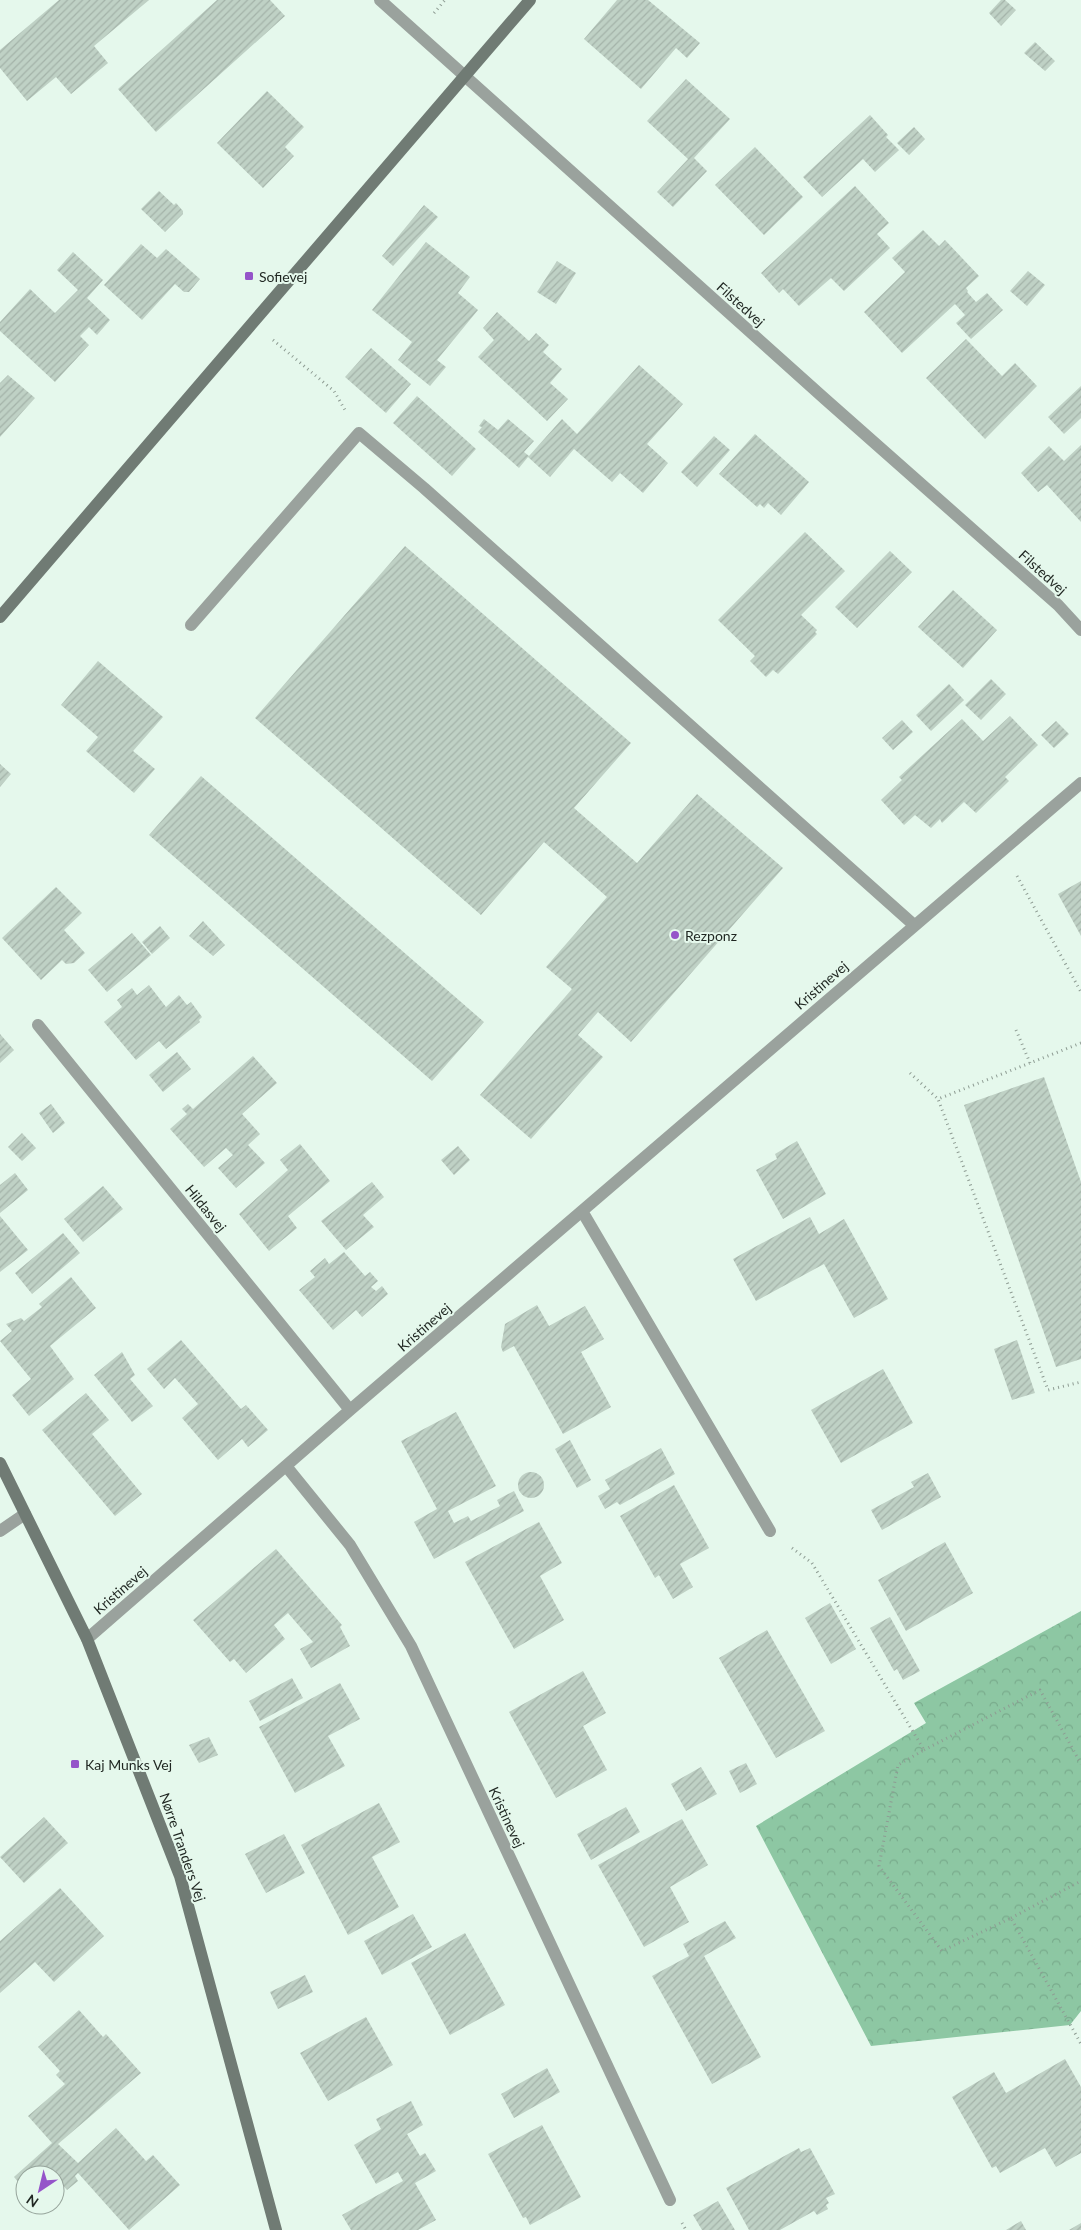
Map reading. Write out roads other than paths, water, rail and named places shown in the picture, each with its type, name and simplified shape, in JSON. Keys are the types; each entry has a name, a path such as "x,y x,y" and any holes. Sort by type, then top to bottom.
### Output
{"street":[{"name":"Filstedvej","path":"380,0 1058,605 1081,630"},
{"path":"0,617 530,0"},
{"path":"191,625 359,433 914,925"},
{"name":"Kristinevej","path":"87,1639 350,1410 1081,783"},
{"name":"Hildasvej","path":"38,1025 350,1410"},
{"path":"582,1211 770,1531"},
{"name":"Nørre Tranders Vej","path":"0,1464 87,1639 180,1876 276,2230"},
{"name":"Kristinevej","path":"286,1466 350,1544 411,1646 670,2200"},
{"path":"0,1531 25,1514"}],"place":[{"name":"Sofievej","path":"249,276"},
{"name":"Rezponz","path":"675,935"},
{"name":"Kaj Munks Vej","path":"75,1764"}]}
